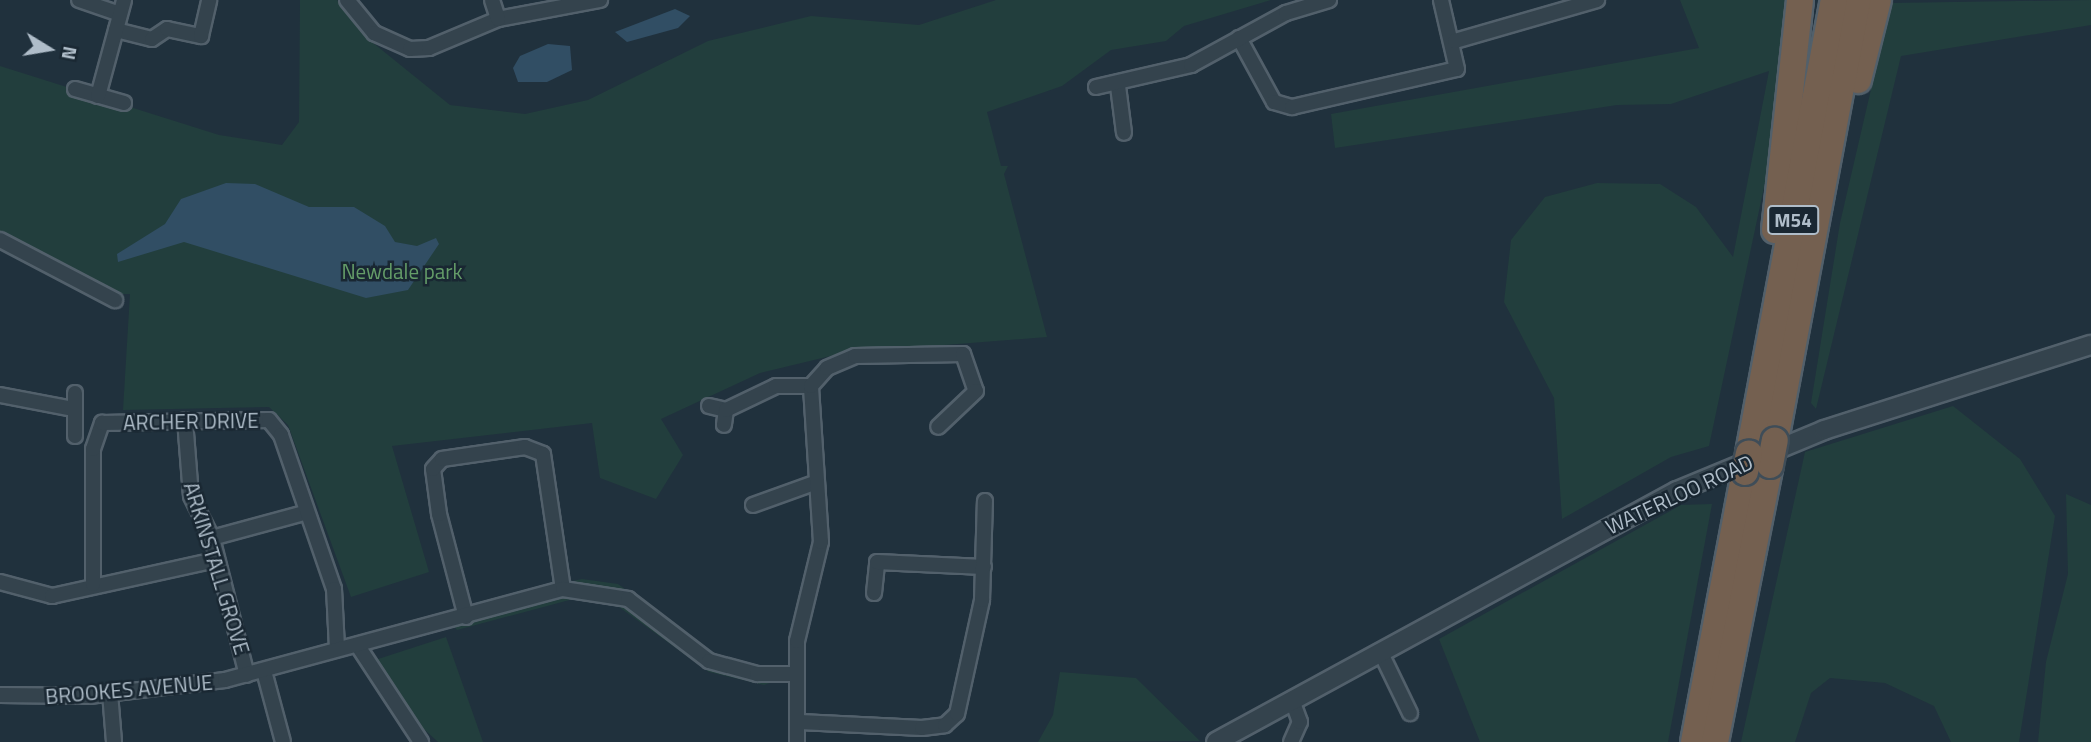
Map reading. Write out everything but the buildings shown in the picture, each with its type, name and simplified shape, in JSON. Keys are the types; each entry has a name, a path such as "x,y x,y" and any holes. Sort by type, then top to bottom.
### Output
{"highway":[{"name":"M54","path":"1758,454 1800,0"},
{"name":"M54","path":"1715,742 1758,454 1834,0"},
{"name":"M54","path":"1798,317 1857,0"},
{"name":"M54","path":"1694,742 1758,454 1798,317 1878,0"}],"street":[{"path":"79,0 122,7 98,96"},
{"path":"116,30 152,39 167,29 201,36 209,0"},
{"path":"347,0 374,33 410,49 429,48 498,19 600,0"},
{"path":"492,0 498,19"},
{"path":"1096,86 1118,86 1191,65 1286,13 1329,0"},
{"path":"1239,38 1280,107 1457,69 1455,41 1441,0"},
{"path":"1455,41 1597,0"},
{"path":"1118,86 1124,133"},
{"path":"75,89 124,103"},
{"path":"0,240 115,300"},
{"name":"WATERLOO ROAD","path":"1216,742 1242,736 1292,700 1703,480 1824,430 2091,345"},
{"path":"797,742 800,722 796,674 797,641 821,542 811,386 827,368 855,356 963,354 976,391 939,427"},
{"path":"709,406 726,410 776,386 811,386"},
{"path":"75,393 75,436"},
{"path":"0,395 73,409"},
{"path":"724,425 726,410"},
{"name":"ARKINSTALL GROVE","path":"185,420 191,496 212,538 247,675"},
{"name":"ARCHER DRIVE","path":"93,584 96,430 102,423 269,420 281,435 303,513 318,541 334,589 337,649"},
{"path":"466,617 439,514 433,469 442,459 525,447 542,453 564,589 628,599 709,661 757,674 796,674"},
{"path":"753,505 817,482"},
{"path":"771,499 776,513"},
{"path":"800,722 922,728 953,719 962,704 984,567 985,501"},
{"path":"212,538 303,513"},
{"path":"0,582 52,596 93,584 216,560"},
{"path":"874,593 877,562 984,567"},
{"name":"BROOKES AVENUE","path":"0,695 110,694 247,675 564,589"},
{"path":"358,646 421,742"},
{"path":"1380,652 1410,713"},
{"path":"264,671 283,742"},
{"path":"110,694 114,742"},
{"path":"1291,742 1300,722 1292,700"}],"green space":[{"name":"Newdale park","path":"300,0 337,0 372,42 450,105 525,114 588,100 708,41 811,16 919,25 996,0 1271,0 1184,26 1166,41 1111,50 1062,86 987,112 1001,166 1008,166 1004,174 1047,337 843,353 760,373 661,419 683,455 656,499 600,478 592,423 392,446 429,572 351,597 288,425 269,407 123,410 130,294 114,294 0,234 0,66 219,135 282,145 299,122"},
{"path":"1680,0 1789,0 1770,159 1709,446 1671,457 1562,519 1554,398 1504,302 1511,240 1545,197 1597,183 1660,184 1696,207 1733,257 1769,71 1671,104 1617,105 1335,148 1331,114 1699,48"},
{"path":"2091,0 2091,25 1901,56 1816,409 1811,403 1840,223 1891,3"},
{"path":"1953,406 2020,459 2055,516 2019,742 1951,742 1934,706 1885,683 1830,678 1811,693 1795,742 1741,742 1805,452"},
{"path":"2066,494 2091,505 2091,742 2038,742 2046,662 2068,574"},
{"path":"1712,504 1668,742 1480,742 1439,639 1681,505"},
{"path":"582,579 618,584 712,652 787,677 764,685 709,672 615,604 577,598 457,630 451,622 464,609 499,597"},
{"path":"446,637 483,742 438,742 414,720 375,660"},
{"path":"1060,672 1136,678 1200,741 1038,742 1053,715"}],"water":[{"path":"675,9 690,16 678,28 627,42 615,32"},
{"path":"548,44 570,46 572,70 547,82 518,82 513,68 520,56"},
{"path":"226,183 255,184 309,207 354,207 385,226 395,242 417,246 436,238 439,244 408,290 366,298 184,242 118,262 117,254 165,224 181,199"}]}
